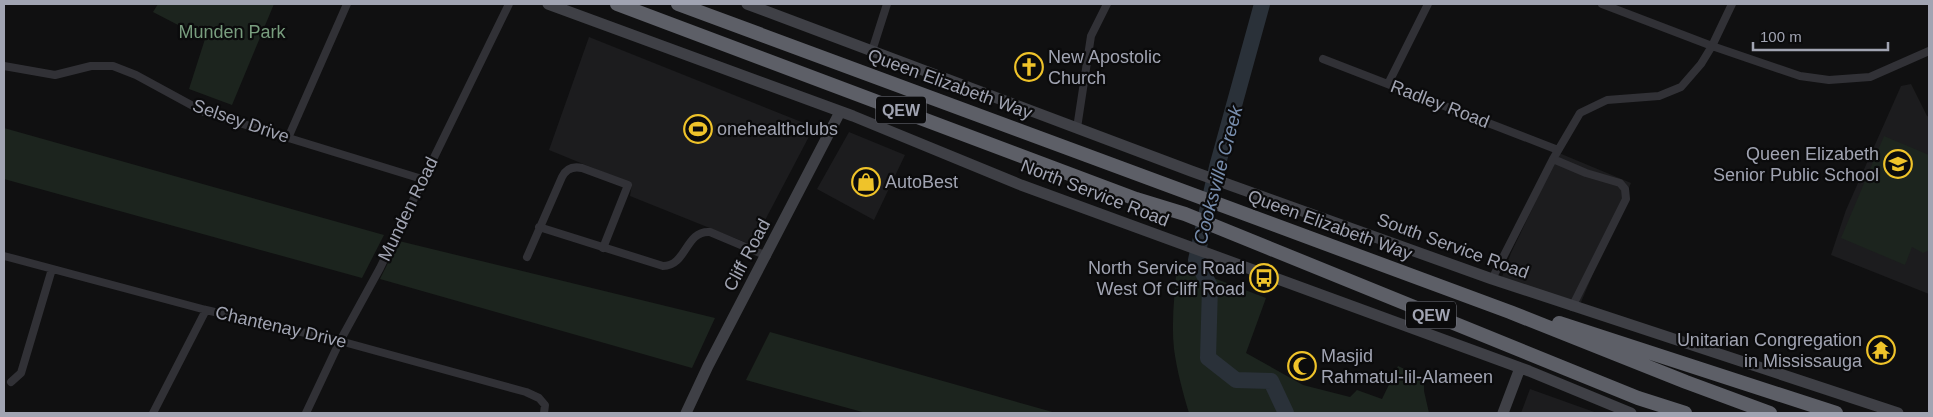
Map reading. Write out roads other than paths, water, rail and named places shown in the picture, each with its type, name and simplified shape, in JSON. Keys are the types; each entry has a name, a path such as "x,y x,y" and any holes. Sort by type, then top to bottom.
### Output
{"highway":[{"name":"QEW","path":"617,4 1136,199 1185,214 1638,398 1685,413"},
{"name":"Queen Elizabeth Way","path":"678,4 1510,312 1686,382 1770,413"},
{"path":"1510,312 1554,321 1836,413"},
{"path":"1638,398 1670,413"}],"street":[{"path":"288,138 347,4"},
{"name":"Munden Road","path":"306,413 340,341 380,268 509,4"},
{"name":"North Service Road","path":"548,4 840,112 1021,185 1520,368 1630,413"},
{"name":"South Service Road","path":"747,4 1230,186 1492,280 1898,413"},
{"path":"872,51 887,4"},
{"path":"1077,128 1091,36 1107,4"},
{"path":"1388,84 1428,4"},
{"path":"1602,4 1712,46 1800,76 1829,80 1870,77 1929,51"},
{"path":"1492,280 1553,159 1580,113 1607,100 1658,96 1681,87 1702,64 1732,4"},
{"name":"Radley Road","path":"1323,59 1558,150"},
{"name":"Selsey Drive","path":"4,66 55,74 91,66 113,66 136,75 204,112 422,179"},
{"name":"Cliff Road","path":"686,413 708,366 767,256 840,112"},
{"path":"1553,159 1586,173 1620,182 1625,190 1626,199 1572,307"},
{"path":"527,257 562,177 569,170 582,168 628,185 603,248"},
{"path":"539,227 660,266 667,266 677,262 696,235 707,231 767,256"},
{"name":"Chantenay Drive","path":"4,256 206,310 340,341 526,392 543,401 545,405 544,413"},
{"path":"11,382 21,373 52,268"},
{"path":"153,413 206,310"},
{"path":"1503,413 1520,368"}],"waterway":[{"name":"Cooksville Creek","path":"1262,4 1217,167 1196,260 1210,286 1208,358 1236,380 1271,381 1286,413"}],"place":[{"name":"New Apostolic Church","path":"1029,67"},
{"name":"onehealthclubs","path":"698,129"},
{"name":"Queen Elizabeth Senior Public School","path":"1898,164"},
{"name":"AutoBest","path":"866,182"},
{"name":"North Service Road West Of Cliff Road","path":"1264,278"},
{"name":"Unitarian Congregation in Mississauga","path":"1881,350"},
{"name":"Masjid Rahmatul-lil-Alameen","path":"1302,366"}],"park label":[{"name":"Munden Park","path":"232,32"}]}
